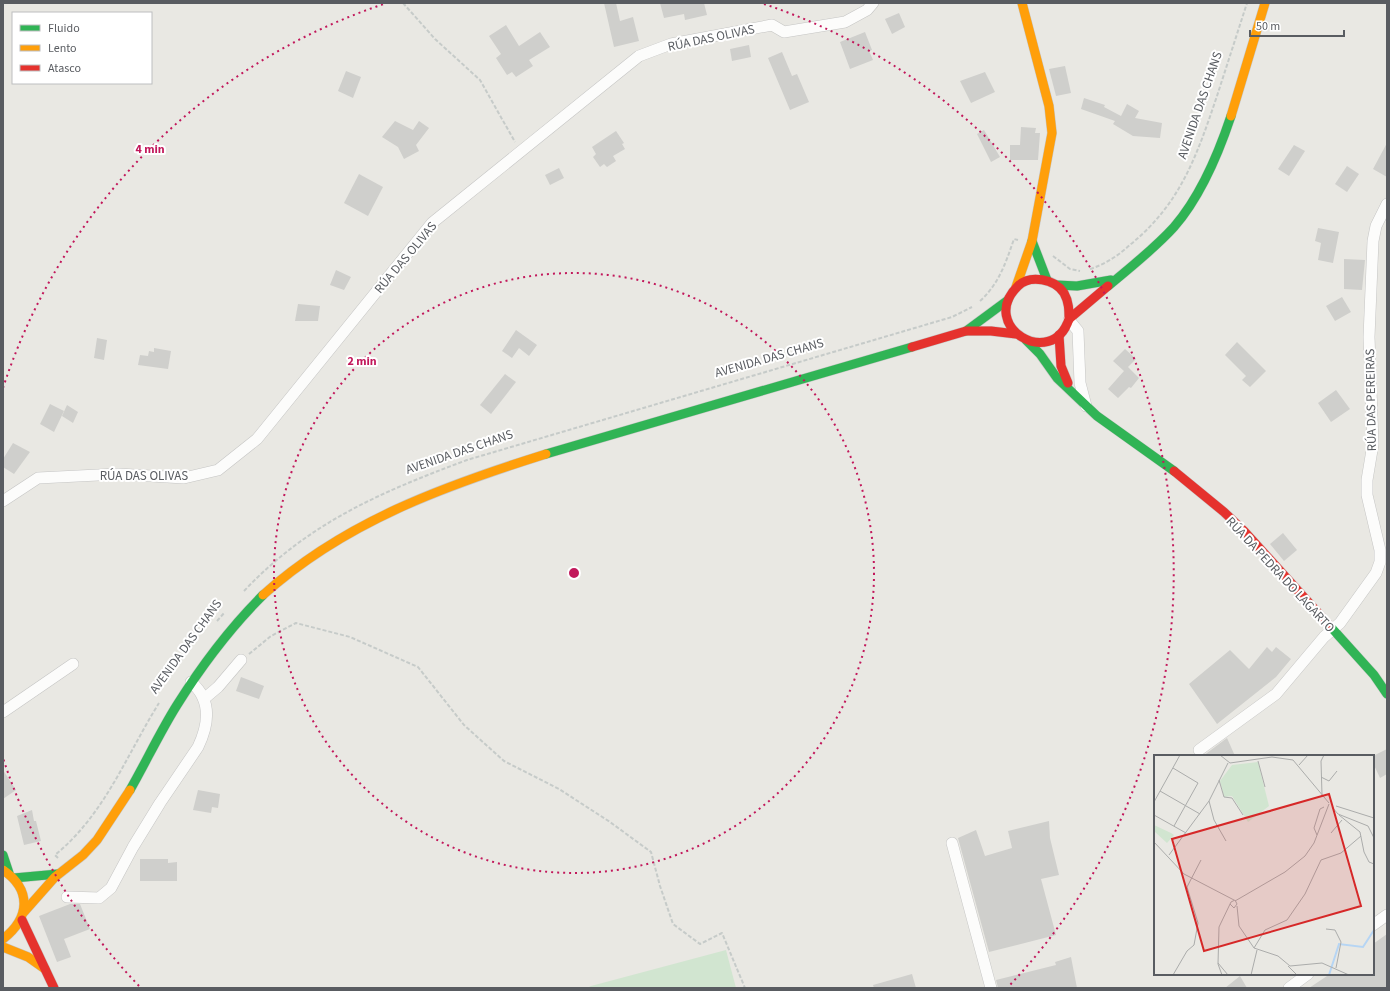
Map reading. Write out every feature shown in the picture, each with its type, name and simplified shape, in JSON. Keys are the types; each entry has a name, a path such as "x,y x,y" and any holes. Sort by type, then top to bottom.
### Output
{"main road":[{"name":"AVENIDA DAS CHANS","path":"966,331 1008,300 1016,287 1032,241 1052,133 1049,106 1022,3"},
{"path":"1059,335 1069,320 1115,279 1160,243 1176,225 1201,186 1215,158 1228,122 1265,3"},
{"path":"1032,241 1047,280"},
{"path":"1016,287 1025,281 1036,279 1047,280 1057,285 1071,288 1090,286 1115,279"},
{"path":"1057,285 1065,293 1069,303 1069,320"},
{"name":"AVENIDA DAS CHANS","path":"1008,300 1006,318 1016,334"},
{"name":"AVENIDA DAS CHANS","path":"66,868 80,858 111,822 166,722 191,682 210,655 236,623 279,581 308,558 342,536 404,504 463,481 518,463 966,331 991,330 1016,334 1026,340 1041,343 1051,340 1059,335"},
{"name":"RÚA DA PEDRA DO LAGARTO","path":"1059,335 1061,366 1070,390"},
{"name":"RÚA DA PEDRA DO LAGARTO","path":"1026,340 1040,354 1057,378 1087,407 1224,512 1259,547 1374,675 1387,694"},
{"path":"3,855 9,874 24,894 23,916 54,988"},
{"path":"3,939 15,930 23,916 58,874 66,868"},
{"path":"9,874 58,874"},
{"path":"3,947 28,957 45,969"}],"street":[{"name":"RÚA DAS OLIVAS","path":"3,502 38,478 118,474 184,478 218,470 257,438 432,223 639,56 671,44 772,25 784,32 844,22 867,10 873,3"},
{"name":"RÚA DAS PEREIRAS","path":"1199,750 1276,694 1340,623 1376,573 1380,562 1380,550 1367,495 1367,480 1373,444 1369,337 1373,241 1376,226 1387,204"},
{"path":"1069,320 1078,332 1080,383 1087,407"},
{"path":"205,698 218,687 241,660"},
{"path":"3,712 73,664"},
{"path":"67,898 99,898 111,888 144,828 203,737 206,708 205,698 200,690 191,682"},
{"path":"952,843 991,988"},
{"path":"1374,924 1387,915"},
{"path":"1290,988 1307,975"}],"path":[{"path":"403,3 435,39 480,80 520,151"},
{"name":"AVENIDA DAS CHANS","path":"1088,269 1102,266 1144,234 1165,209 1186,178 1202,142 1247,3"},
{"name":"AVENIDA DAS CHANS","path":"240,596 270,565 298,542 325,523 409,481 467,460 952,317 966,311 989,293 996,283 1014,239 1032,241"},
{"path":"1050,253 1070,269 1082,271"},
{"name":"AVENIDA DAS CHANS","path":"216,622 225,611"},
{"path":"241,660 271,636 296,623 350,637 418,667 464,725 504,761 558,790 610,822 651,852 660,886 673,924 700,944 722,933 739,969 745,988"},
{"name":"AVENIDA DAS CHANS","path":"66,868 55,855 71,842 100,808 161,700"}],"green space":[{"path":"726,950 736,988 587,988 591,986"}],"building":[{"path":"604,3 616,3 620,21 633,17 639,41 614,47"},
{"path":"660,3 704,3 707,15 685,20 684,14 664,18"},
{"path":"899,13 905,27 892,34 885,19"},
{"path":"506,25 519,46 540,32 550,47 529,60 533,66 516,77 512,72 507,75 496,58 501,54 489,36"},
{"path":"865,32 872,50 869,51 873,60 850,69 840,42"},
{"path":"749,45 751,57 732,61 730,49"},
{"path":"782,52 792,76 797,74 809,102 790,110 768,58"},
{"path":"1065,66 1071,93 1056,96 1049,69"},
{"path":"346,71 361,77 353,98 338,91"},
{"path":"985,72 995,92 971,103 960,81"},
{"path":"1084,98 1105,105 1104,107 1121,116 1127,104 1139,111 1135,118 1162,123 1160,138 1133,136 1113,124 1115,121 1081,109"},
{"path":"395,121 413,130 419,121 429,128 416,145 419,151 404,159 398,147 382,137"},
{"path":"1021,127 1036,128 1035,133 1040,133 1038,160 1010,160 1010,145 1020,145"},
{"path":"984,130 1000,157 991,162 977,134"},
{"path":"616,131 624,143 622,144 625,149 613,156 616,161 607,167 604,164 600,167 593,157 596,154 592,147"},
{"path":"1387,143 1387,177 1373,169"},
{"path":"1294,145 1305,151 1289,176 1278,169"},
{"path":"1347,166 1359,174 1347,192 1335,184"},
{"path":"559,168 564,178 550,185 545,175"},
{"path":"359,174 383,187 368,216 344,203"},
{"path":"1318,228 1339,232 1333,263 1318,260 1321,243 1315,241"},
{"path":"1344,259 1365,260 1362,290 1344,289"},
{"path":"336,270 351,277 344,290 330,285"},
{"path":"1342,297 1351,312 1335,321 1326,306"},
{"path":"298,304 320,306 318,321 295,321"},
{"path":"516,330 537,345 529,356 519,348 512,358 502,351"},
{"path":"97,338 107,340 104,360 94,358"},
{"path":"1237,342 1266,371 1250,387 1242,380 1246,376 1225,355"},
{"path":"154,348 171,351 168,369 138,365 140,355 148,356 149,351 154,352"},
{"path":"1125,349 1136,359 1128,367 1139,378 1131,388 1129,387 1118,398 1108,389 1124,371 1113,361"},
{"path":"505,374 516,382 491,414 480,405"},
{"path":"1336,390 1350,409 1331,422 1318,403"},
{"path":"50,404 64,411 54,432 40,424"},
{"path":"67,405 78,412 73,423 62,416"},
{"path":"13,443 30,452 14,474 3,467 3,459"},
{"path":"1283,533 1297,550 1284,561 1270,544"},
{"path":"1267,647 1272,652 1276,647 1291,659 1276,677 1217,724 1189,684 1230,650 1249,669"},
{"path":"241,677 264,686 259,699 236,691"},
{"path":"1227,738 1235,755 1204,755"},
{"path":"1387,749 1387,774 1380,778 1374,765 1374,756"},
{"path":"3,770 16,790 3,799"},
{"path":"198,790 220,794 218,808 212,807 211,813 193,810"},
{"path":"32,810 41,841 24,845 17,816"},
{"path":"1049,821 1050,838 1059,875 1041,879 1056,935 989,952 958,838 976,830 985,856 1012,848 1008,831"},
{"path":"140,859 168,859 168,863 177,862 177,881 140,881"},
{"path":"70,904 80,904 90,929 64,939 71,957 57,962 39,916"},
{"path":"1387,934 1387,988 1309,988 1328,975 1374,975 1374,943"},
{"path":"1071,957 1077,988 998,988 996,980 1056,965 1055,962"},
{"path":"912,974 916,988 874,988 873,985"},
{"path":"1240,976 1247,988 1225,988"}],"traffic: fast":[{"path":"1108,286 1142,258 1174,227 1184,215 1208,174 1231,116"},
{"path":"1032,241 1047,280"},
{"path":"1057,285 1077,286 1111,280"},
{"path":"966,331 1008,300"},
{"path":"1026,340 1040,354 1057,378 1097,416 1174,471"},
{"path":"546,454 912,347"},
{"path":"130,790 171,715 196,676 217,647 263,595"},
{"path":"1329,625 1374,675 1387,694"},
{"path":"3,855 9,873"},
{"path":"14,878 58,874"}],"traffic: slow":[{"path":"1016,287 1032,241 1052,133 1049,106 1022,3"},
{"path":"1231,116 1265,3"},
{"path":"263,595 294,569 327,547 361,527 397,509 470,479 546,454"},
{"path":"24,912 55,877 83,855 97,840 130,790"},
{"path":"3,870 19,886 23,895 24,904 23,913 18,922 12,931 3,939"},
{"path":"3,947 28,957 45,969"}],"traffic: jam":[{"path":"1069,320 1069,316 1069,309 1066,296 1060,288 1049,281 1035,279 1023,282 1018,286 1008,301 1006,315 1012,328 1022,337 1035,342 1048,341 1060,334 1069,319 1108,286"},
{"path":"912,347 966,331 991,331 1016,334"},
{"path":"1059,335 1061,366 1068,383"},
{"path":"1174,471 1224,512 1244,531 1329,625"},
{"path":"22,920 54,988"}]}
